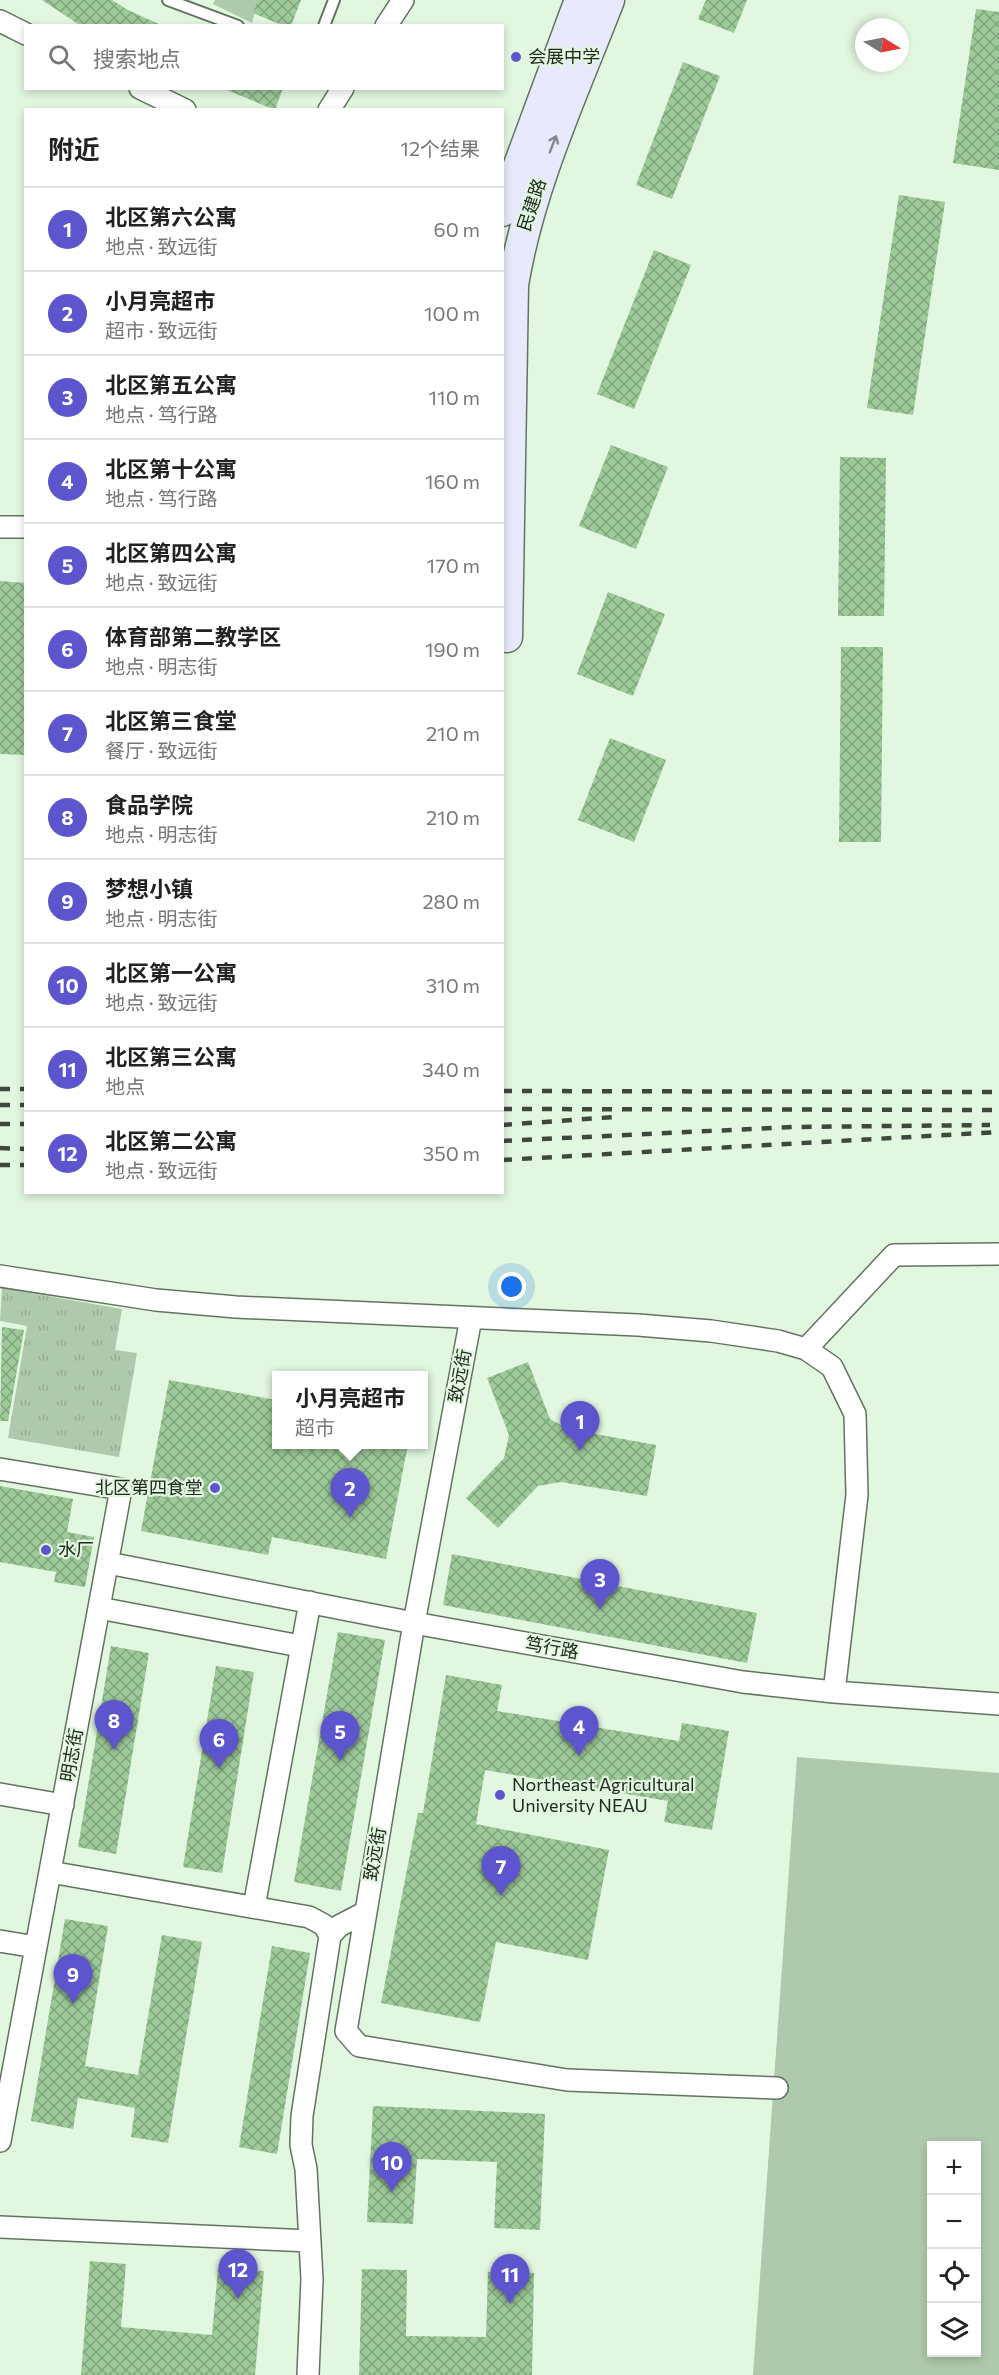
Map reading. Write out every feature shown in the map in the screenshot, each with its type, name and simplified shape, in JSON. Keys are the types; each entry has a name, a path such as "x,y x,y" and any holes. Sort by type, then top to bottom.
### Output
{"street":[{"path":"387,24 403,0"},
{"name":"民建路","path":"504,206 579,0"},
{"name":"民建路","path":"507,638 506,543 513,285 511,240 544,169 609,0"},
{"path":"0,21 24,33"},
{"path":"144,90 181,108"},
{"path":"330,108 342,90"},
{"path":"0,527 24,527"},
{"path":"806,1349 894,1255 999,1254"},
{"path":"0,1276 156,1300 236,1307 711,1331 778,1341 806,1349 832,1367 855,1414 857,1495 834,1692"},
{"name":"致远街","path":"471,1318 414,1623 346,2031 359,2046 567,2080 777,2088"},
{"name":"明志街","path":"0,1469 121,1490 0,2142"},
{"name":"笃行路","path":"108,1563 414,1623 743,1682 834,1692 999,1704"},
{"path":"254,1907 300,1646 310,1602"},
{"path":"99,1608 300,1646"},
{"path":"0,1794 63,1805"},
{"path":"50,1872 309,1917 324,1925 330,1936"},
{"path":"308,2375 312,2279 306,2169 301,2145 302,2116 330,1936 339,1926 366,1912"},
{"path":"0,1941 36,1947"},
{"path":"0,2228 310,2241"}],"lane":[{"path":"168,0 233,24"},
{"path":"200,12 204,0"},
{"path":"325,24 334,0"}],"green space":[{"path":"215,0 258,0 252,23 213,4"},
{"path":"2,1288 122,1309 115,1350 137,1353 119,1457 8,1438 27,1326 0,1321"},
{"path":"797,1757 999,1773 999,2375 753,2375"}],"building":[{"path":"42,0 112,0 159,24 78,24"},
{"path":"258,0 301,0 292,24 279,24 253,13"},
{"path":"706,0 747,0 734,33 698,19"},
{"path":"976,9 999,12 999,170 953,163"},
{"path":"683,62 720,76 672,199 636,185"},
{"path":"227,90 282,90 276,108 270,108"},
{"path":"899,195 945,202 913,415 867,408"},
{"path":"654,250 691,265 634,409 597,394"},
{"path":"611,445 668,467 636,549 579,526"},
{"path":"840,457 886,458 884,616 838,616"},
{"path":"0,581 24,583 24,755 0,754"},
{"path":"608,592 665,614 633,696 577,674"},
{"path":"841,647 883,647 881,842 839,842"},
{"path":"610,738 666,760 634,842 578,820"},
{"path":"2,1327 24,1330 8,1421 0,1421"},
{"path":"528,1362 550,1419 568,1429 656,1445 647,1496 560,1482 538,1486 498,1528 466,1498 504,1458 509,1435 487,1378"},
{"name":"北区第四食堂","path":"169,1380 272,1399 272,1449 407,1449 386,1559 272,1537 268,1555 141,1531"},
{"name":"水厂","path":"0,1486 73,1499 67,1532 94,1537 85,1587 54,1582 56,1572 0,1562"},
{"path":"452,1554 757,1613 747,1663 443,1605"},
{"path":"338,1632 385,1640 341,1891 294,1882"},
{"path":"111,1646 149,1653 116,1854 78,1847"},
{"path":"216,1666 254,1672 222,1873 183,1867"},
{"path":"446,1675 502,1685 497,1711 679,1741 682,1723 729,1731 712,1830 664,1822 668,1801 485,1770 476,1824 609,1850 588,1960 496,1942 480,2022 381,2003 418,1813 423,1813"},
{"path":"65,1919 108,1926 85,2066 138,2075 162,1935 202,1942 168,2143 131,2137 135,2108 78,2098 73,2129 31,2121"},
{"path":"272,1946 310,1953 277,2154 239,2147"},
{"path":"373,2106 545,2114 540,2230 494,2228 497,2162 417,2159 413,2224 367,2222"},
{"path":"90,2261 126,2264 121,2327 212,2335 218,2268 264,2271 255,2375 81,2375"},
{"path":"362,2269 407,2270 406,2336 486,2337 488,2272 534,2273 532,2375 359,2375"}],"railway":[{"path":"0,1089 24,1089"},
{"path":"504,1091 999,1092"},
{"path":"0,1105 24,1105"},
{"path":"504,1109 999,1110"},
{"path":"504,1125 614,1117"},
{"path":"0,1124 24,1124"},
{"path":"504,1141 792,1127 990,1125"},
{"path":"504,1160 999,1132"},
{"path":"0,1148 24,1149"},
{"path":"0,1165 24,1165"}],"place":[{"name":"会展中学","path":"516,57"},
{"name":"北区第六公寓","path":"580,1451"},
{"name":"北区第四食堂","path":"215,1488"},
{"name":"小月亮超市","path":"350,1518"},
{"name":"水厂","path":"46,1550"},
{"name":"北区第五公寓","path":"600,1609"},
{"name":"食品学院","path":"114,1750"},
{"name":"北区第十公寓","path":"579,1756"},
{"name":"北区第四公寓","path":"340,1761"},
{"name":"体育部第二教学区","path":"219,1769"},
{"name":"Northeast Agricultural University NEAU","path":"500,1795"},
{"name":"北区第三食堂","path":"501,1896"},
{"name":"梦想小镇","path":"73,2004"},
{"name":"北区第一公寓","path":"392,2192"},
{"name":"北区第二公寓","path":"238,2299"},
{"name":"北区第三公寓","path":"510,2304"}]}
